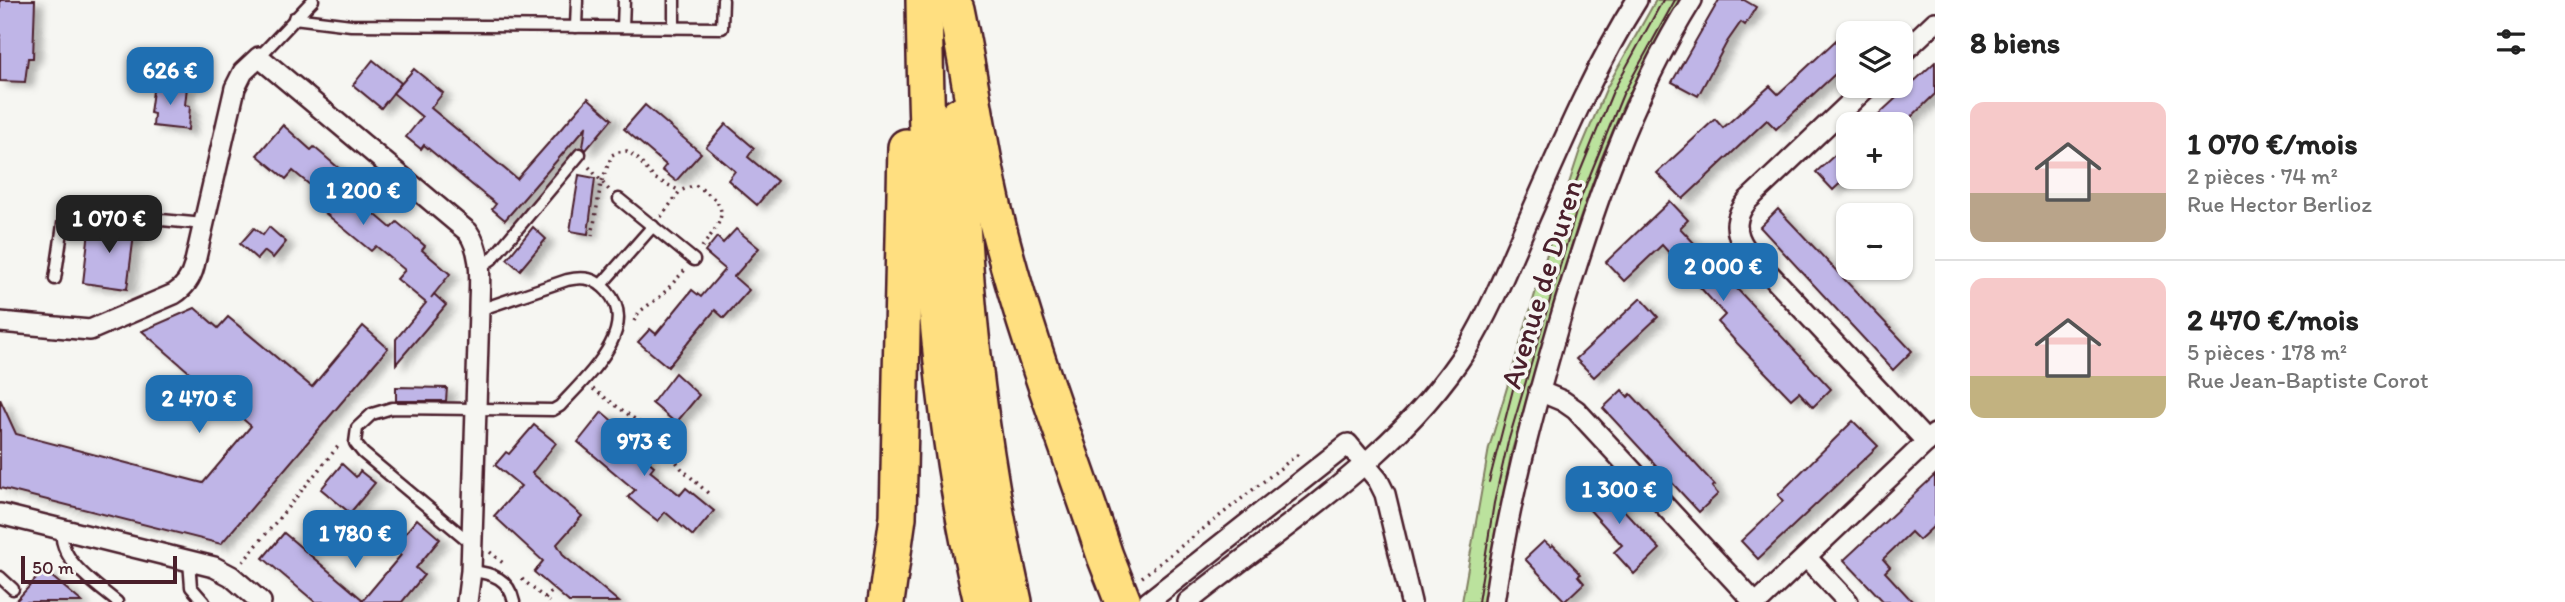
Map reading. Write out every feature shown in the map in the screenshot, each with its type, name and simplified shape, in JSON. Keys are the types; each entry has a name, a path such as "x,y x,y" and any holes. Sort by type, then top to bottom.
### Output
{"highway":[{"path":"886,602 898,517 909,0"},
{"path":"945,3 972,86 980,144 1008,265 1105,556 1130,600"},
{"path":"945,3 931,231 940,348 955,464 982,602"},
{"path":"945,3 971,333 988,469 1014,602"}],"street":[{"path":"1188,602 1365,465 1442,383 1478,330 1582,99 1610,44 1637,0"},
{"name":"Avenue de Duren","path":"1494,602 1515,484 1539,391 1588,226 1607,171 1658,60 1692,0"},
{"path":"1913,43 1935,22"},
{"path":"0,322 90,331 174,294 186,284 191,275 204,225 235,88 243,72 259,57 468,232 477,247 480,267 479,310 471,571 467,602"},
{"path":"1539,391 1576,410 1756,602 1806,556 1931,438 1745,248 1737,233 1737,216 1748,200 1855,98"},
{"path":"1130,600 1348,444 1378,480 1385,494 1411,602"},
{"path":"0,514 222,570 261,602"},
{"path":"1806,556 1848,602"}],"lane":[{"path":"259,57 313,0"},
{"path":"576,27 577,0"},
{"path":"623,27 624,0"},
{"path":"674,0 674,28"},
{"path":"294,18 351,25 722,28 723,0"},
{"path":"480,267 492,260 580,154"},
{"path":"619,199 694,260"},
{"path":"55,279 65,211 204,225"},
{"path":"601,285 653,226"},
{"path":"472,544 363,453 354,438 357,428 372,414 384,409 553,410 561,406 608,350 618,316 614,300 601,285 591,279 575,278 479,310"},
{"path":"62,529 63,546 76,565 117,602"},
{"path":"188,561 191,587 204,602"},
{"path":"471,571 487,572 498,578 512,592 514,602"},
{"path":"0,577 13,589"}],"path":[{"path":"592,236 601,183 612,155 627,151 637,158 654,178 680,191"},
{"path":"580,154 601,183 619,199"},
{"path":"633,322 639,312 661,296 694,260 718,228 721,212 714,196 695,185 680,191 653,226"},
{"path":"583,381 654,433 681,468 710,495"},
{"path":"231,576 344,440 357,428"},
{"path":"1130,600 1297,455"},
{"path":"545,599 555,589"}],"green space":[{"path":"1656,0 1681,0 1625,102 1601,159 1577,227 1511,454 1484,602 1462,602 1489,448 1557,220 1579,153 1607,87"}],"building":[{"path":"0,0 35,0 33,58 28,58 25,82 0,81"},
{"path":"1719,0 1744,0 1756,7 1745,25 1741,22 1727,42 1698,96 1672,82"},
{"path":"1836,40 1836,73 1776,129 1767,120 1683,199 1657,173 1715,119 1723,128 1770,86 1778,94"},
{"path":"373,60 401,83 381,108 353,85"},
{"path":"1935,62 1935,94 1913,115 1913,112 1881,112 1896,98 1913,98 1913,82"},
{"path":"414,69 443,93 431,108 517,179 588,98 612,119 586,150 583,147 586,127 505,220 492,209 496,204 424,145 421,149 406,137 422,117 393,93"},
{"path":"154,83 187,87 185,105 190,106 188,130 153,126 154,114 150,113"},
{"path":"645,105 701,153 676,181 662,170 666,165 624,129"},
{"path":"726,124 754,148 748,157 777,181 757,205 728,180 735,171 706,147"},
{"path":"283,125 311,150 314,147 342,171 335,180 391,228 397,222 425,246 422,250 450,274 434,294 446,305 396,364 396,339 426,303 397,279 405,270 376,246 371,251 314,204 322,195 293,171 286,179 257,155"},
{"path":"1836,154 1836,187 1833,190 1816,172"},
{"path":"579,175 595,178 588,234 570,231"},
{"path":"1670,201 1688,220 1680,228 1831,389 1813,407 1799,392 1791,399 1737,343 1718,322 1725,315 1662,245 1624,281 1606,262"},
{"path":"1778,209 1836,270 1836,280 1845,280 1912,351 1893,370 1760,227"},
{"path":"90,222 135,227 127,289 83,283"},
{"path":"269,227 286,242 273,258 264,251 257,259 240,244 254,228 263,235"},
{"path":"533,227 546,239 520,270 507,259"},
{"path":"736,229 759,248 734,277 749,290 724,318 715,310 668,367 638,342 650,329 656,334 692,290 701,297 725,269 705,252 717,237 723,243"},
{"path":"1641,298 1658,317 1594,377 1576,359"},
{"path":"195,308 218,328 228,317 312,387 363,326 388,348 221,544 0,488 0,399 16,434 203,483 251,426 142,331"},
{"path":"675,373 699,395 676,423 652,403"},
{"path":"396,387 447,388 446,401 396,401"},
{"path":"1622,390 1628,397 1631,394 1715,485 1712,487 1718,494 1699,512 1603,408"},
{"path":"602,412 616,424 611,430 654,466 650,471 680,495 686,488 714,511 693,536 665,512 658,521 642,509 628,497 635,490 578,442"},
{"path":"1853,421 1878,446 1758,559 1741,541 1783,501 1778,495"},
{"path":"534,425 556,443 532,473 582,516 557,544 564,556 619,602 569,602 534,572 543,561 494,516 521,486 495,465 506,452 509,454"},
{"path":"342,464 356,477 360,471 375,483 350,513 321,489"},
{"path":"1935,475 1935,525 1919,540 1911,532 1883,559 1890,567 1885,572 1913,602 1884,602 1844,560"},
{"path":"1593,477 1660,549 1634,574 1614,552 1622,545 1575,494"},
{"path":"417,519 440,539 416,568 424,575 402,602 315,602 263,558 284,533 363,600 401,555 393,548"},
{"path":"1544,541 1551,547 1553,545 1581,574 1578,576 1584,583 1565,601 1525,559"},
{"path":"44,570 82,602 15,602"}],"tram line":[{"path":"1573,189 1613,91 1663,0"},
{"path":"1478,602 1494,503 1508,442 1579,202 1623,94 1675,0"},
{"path":"1489,482 1518,370"}]}
